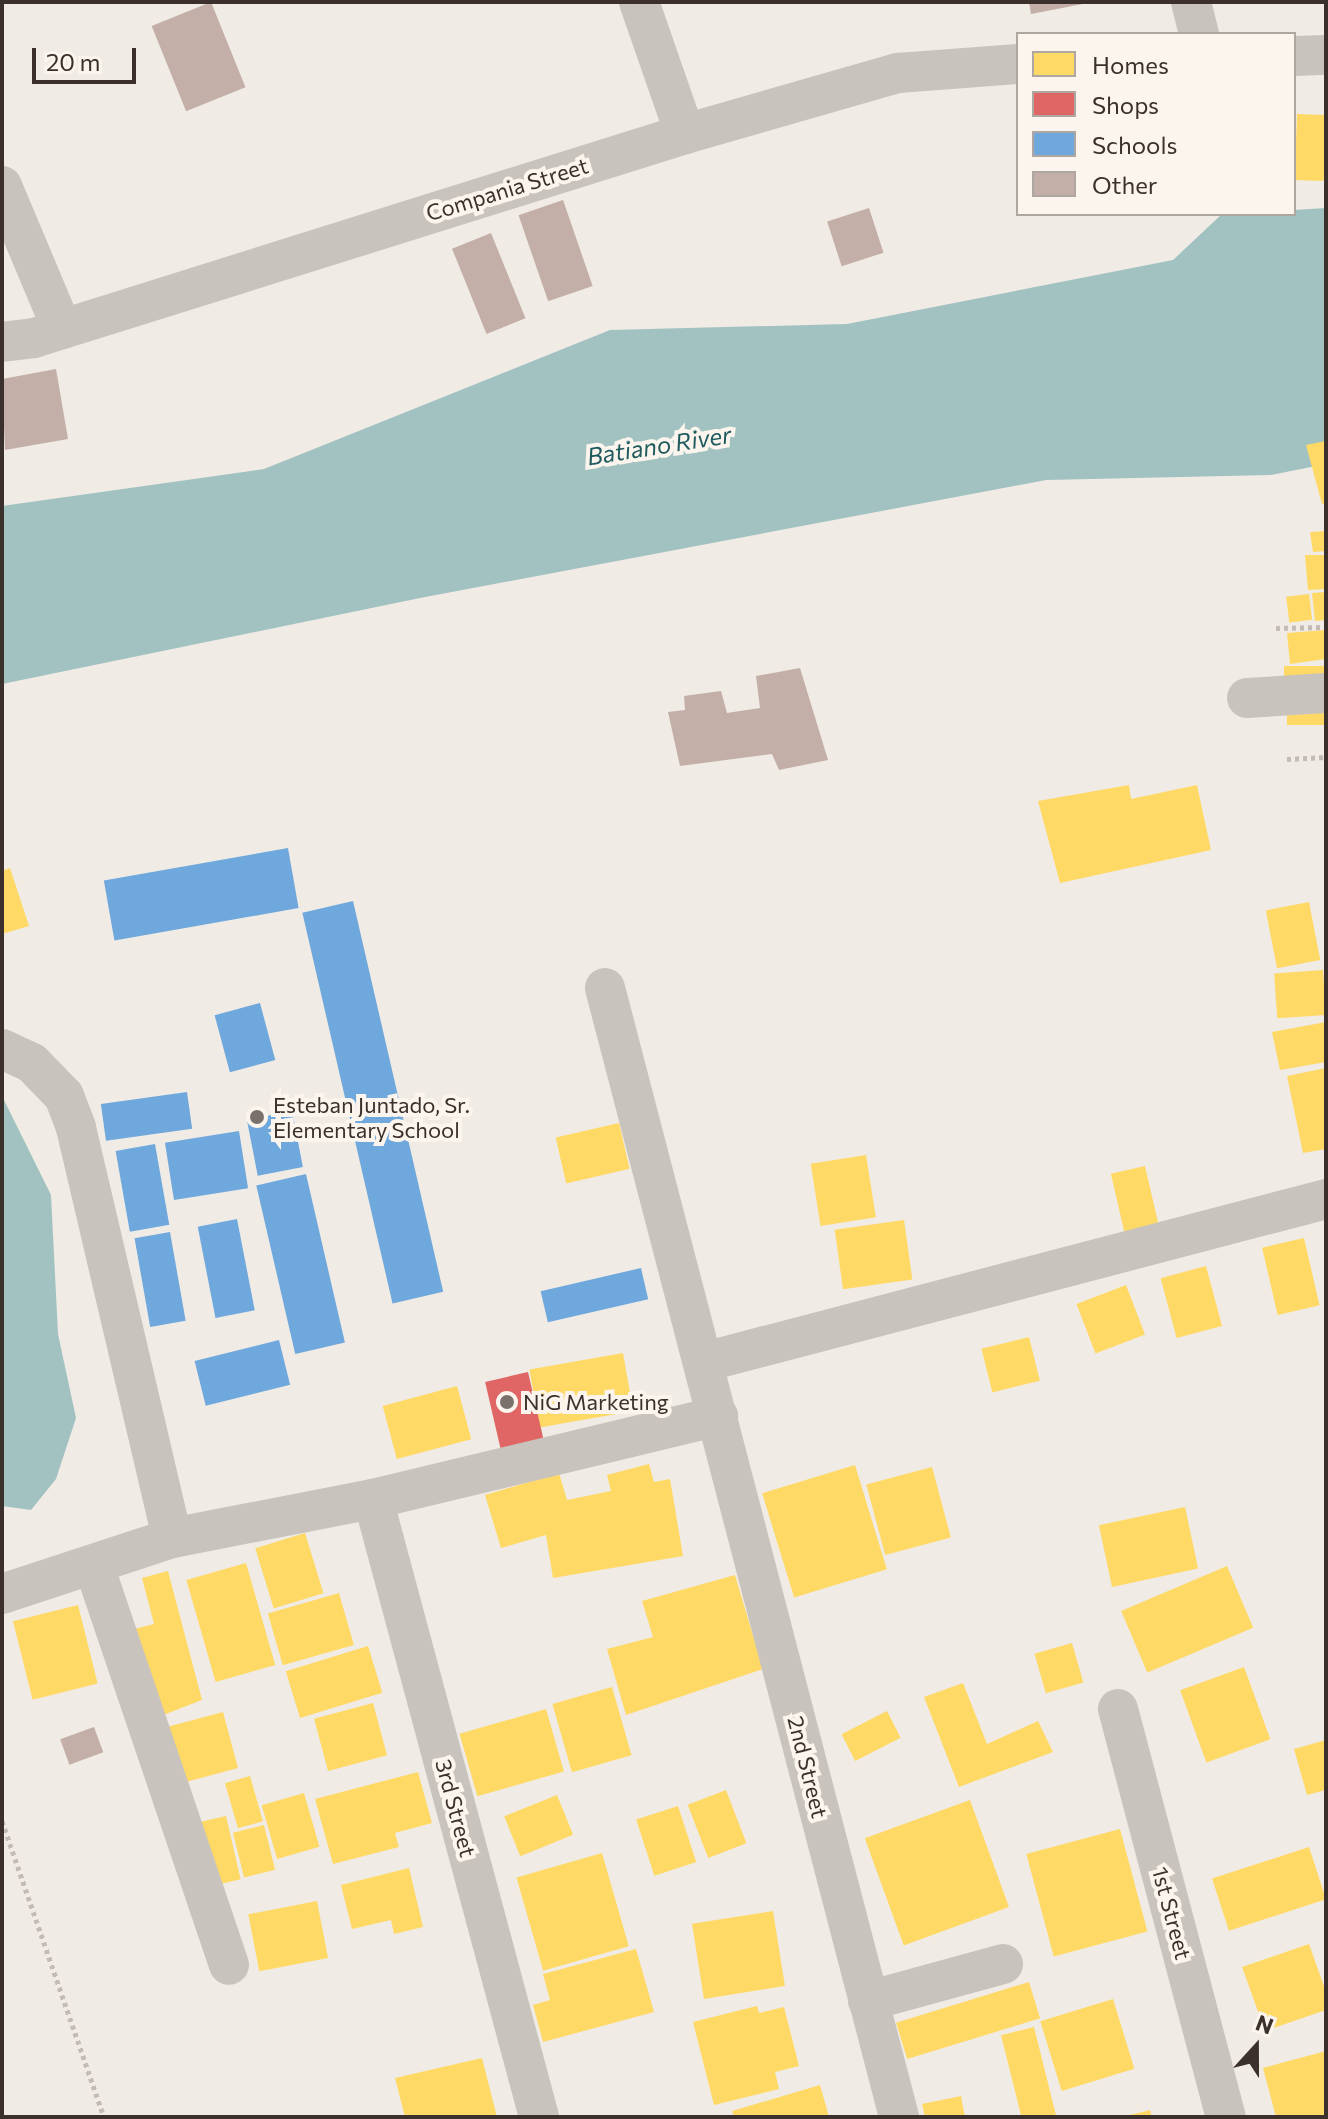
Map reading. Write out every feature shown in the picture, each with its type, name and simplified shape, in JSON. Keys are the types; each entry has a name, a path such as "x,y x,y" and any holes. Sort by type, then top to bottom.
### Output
{"street":[{"path":"639,2 685,134"},
{"path":"1191,2 1198,32"},
{"path":"1296,56 1326,55"},
{"name":"Compania Street","path":"2,342 62,329 685,134 898,73 1016,64"},
{"path":"2,186 62,329"},
{"path":"1247,698 1326,693"},
{"name":"2nd Street","path":"605,988 899,2117"},
{"path":"2,1049 32,1063 64,1096 76,1128 172,1538"},
{"path":"704,1362 1326,1199"},
{"path":"2,1594 172,1538 373,1499 718,1416"},
{"name":"3rd Street","path":"373,1499 539,2117"},
{"path":"94,1566 229,1965"},
{"name":"1st Street","path":"1118,1709 1226,2117"},
{"path":"868,2001 1003,1964"}],"path":[{"path":"1276,628 1326,627"},
{"path":"1287,759 1326,757"},
{"path":"2,1821 104,2117"}],"water":[{"name":"Batiano River","path":"1326,208 1326,464 1271,475 1046,480 420,598 2,684 2,506 264,469 610,330 847,324 1173,260 1220,216 1296,216 1296,210"},
{"path":"2,1096 51,1195 58,1334 76,1418 56,1479 31,1510 2,1506"}],"building: Homes":[{"path":"1297,114 1326,115 1324,181 1296,180"},
{"path":"1326,441 1326,503 1322,504 1306,445"},
{"path":"1326,531 1326,551 1313,552 1310,532"},
{"path":"1305,555 1326,555 1326,589 1308,590"},
{"path":"1326,592 1326,620 1315,621 1312,593"},
{"path":"1309,594 1312,620 1289,623 1286,597"},
{"path":"1326,630 1326,659 1290,664 1287,633"},
{"path":"1284,666 1326,666 1326,688 1284,688"},
{"path":"1287,702 1326,702 1326,725 1287,725"},
{"path":"1129,785 1131,799 1197,785 1211,850 1060,883 1038,801"},
{"path":"10,868 29,926 2,934 2,871"},
{"path":"1309,902 1320,960 1277,968 1266,910"},
{"path":"1323,970 1326,1015 1277,1018 1274,973"},
{"path":"1326,1022 1326,1062 1280,1070 1272,1032"},
{"path":"1326,1068 1326,1149 1303,1153 1287,1076"},
{"path":"619,1123 630,1169 566,1183 556,1138"},
{"path":"866,1155 876,1217 821,1226 811,1164"},
{"path":"1145,1166 1160,1231 1126,1239 1111,1174"},
{"path":"904,1220 912,1279 843,1289 835,1230"},
{"path":"1304,1238 1320,1305 1278,1315 1262,1248"},
{"path":"1206,1266 1222,1326 1177,1338 1161,1278"},
{"path":"1126,1285 1145,1334 1096,1353 1077,1304"},
{"path":"1029,1337 1040,1381 992,1393 981,1349"},
{"path":"623,1353 633,1411 540,1428 529,1369"},
{"path":"457,1386 471,1439 397,1459 383,1406"},
{"path":"649,1464 654,1482 670,1479 683,1556 553,1578 546,1535 501,1548 485,1495 559,1473 567,1500 611,1491 607,1475"},
{"path":"855,1465 887,1569 794,1598 762,1493"},
{"path":"932,1467 951,1538 885,1555 866,1485"},
{"path":"1185,1507 1198,1569 1112,1587 1099,1525"},
{"path":"305,1533 323,1593 274,1608 255,1548"},
{"path":"246,1563 275,1665 216,1682 186,1580"},
{"path":"1227,1566 1253,1628 1147,1673 1121,1611"},
{"path":"168,1571 202,1700 158,1717 134,1629 154,1624 142,1578"},
{"path":"735,1575 763,1669 626,1715 607,1649 653,1637 642,1601"},
{"path":"339,1593 354,1645 283,1665 268,1613"},
{"path":"78,1605 98,1684 33,1700 13,1621"},
{"path":"1072,1643 1083,1682 1046,1693 1035,1654"},
{"path":"368,1646 382,1693 300,1718 286,1671"},
{"path":"1244,1667 1270,1739 1206,1763 1180,1690"},
{"path":"963,1683 987,1744 1038,1721 1053,1752 959,1787 924,1697"},
{"path":"612,1687 632,1755 572,1772 552,1704"},
{"path":"373,1703 387,1755 328,1771 314,1719"},
{"path":"546,1709 564,1771 477,1796 459,1734"},
{"path":"887,1711 901,1738 855,1761 842,1734"},
{"path":"223,1712 238,1768 177,1784 162,1728"},
{"path":"1326,1740 1326,1790 1307,1795 1294,1749"},
{"path":"418,1772 432,1823 395,1833 399,1847 333,1864 315,1799"},
{"path":"250,1776 263,1821 238,1828 225,1783"},
{"path":"726,1790 746,1843 708,1858 688,1805"},
{"path":"304,1793 319,1847 277,1859 262,1805"},
{"path":"557,1795 573,1835 520,1856 504,1816"},
{"path":"970,1800 1009,1907 904,1945 865,1838"},
{"path":"678,1806 696,1862 654,1876 636,1820"},
{"path":"226,1816 241,1879 206,1887 191,1824"},
{"path":"264,1825 275,1870 244,1877 233,1833"},
{"path":"1120,1829 1147,1931 1054,1956 1026,1854"},
{"path":"1309,1847 1326,1899 1229,1931 1212,1879"},
{"path":"602,1853 629,1946 543,1971 516,1878"},
{"path":"409,1868 423,1927 394,1934 391,1920 352,1929 341,1885"},
{"path":"317,1901 328,1958 259,1971 248,1914"},
{"path":"773,1911 785,1986 704,1999 692,1924"},
{"path":"1309,1944 1326,1992 1326,2010 1265,2031 1242,1967"},
{"path":"636,1949 654,2012 543,2042 533,2005 550,2000 543,1974"},
{"path":"1029,1982 1040,2018 907,2059 896,2023"},
{"path":"1113,1999 1134,2069 1062,2091 1040,2021"},
{"path":"757,2006 759,2013 784,2007 799,2066 775,2072 779,2089 714,2105 693,2022"},
{"path":"1034,2027 1056,2117 1021,2117 1001,2035"},
{"path":"1326,2051 1326,2117 1276,2117 1263,2068"},
{"path":"482,2058 497,2117 405,2117 395,2078"},
{"path":"820,2085 829,2117 734,2117 732,2111"},
{"path":"961,2096 965,2117 925,2117 922,2104"},
{"path":"1150,2110 1152,2117 1126,2117 1126,2116"}],"building: Shops":[{"path":"528,1372 544,1441 501,1451 485,1382"}],"building: Schools":[{"path":"288,848 299,908 114,941 104,880"},
{"path":"353,901 443,1292 393,1303 302,913"},
{"path":"260,1003 275,1060 230,1072 215,1015"},
{"path":"187,1092 192,1129 106,1141 101,1104"},
{"path":"292,1111 303,1167 258,1176 247,1120"},
{"path":"239,1131 248,1188 174,1200 165,1143"},
{"path":"155,1144 169,1225 130,1232 116,1151"},
{"path":"306,1174 345,1343 295,1354 256,1185"},
{"path":"237,1219 255,1310 215,1318 198,1227"},
{"path":"170,1232 186,1321 150,1327 135,1238"},
{"path":"641,1268 648,1299 548,1322 541,1291"},
{"path":"279,1340 290,1385 206,1406 195,1361"}],"building: Other":[{"path":"211,2 245,87 186,111 152,26"},
{"path":"1029,2 1088,2 1088,3 1031,14"},
{"path":"563,200 593,286 548,301 519,215"},
{"path":"869,208 884,253 842,266 827,222"},
{"path":"491,233 525,318 487,334 452,249"},
{"path":"56,369 68,439 5,450 2,379"},
{"path":"800,668 828,760 779,770 772,754 680,766 668,712 685,710 684,696 721,691 727,713 760,708 756,676"},
{"path":"94,1727 103,1752 69,1765 60,1739"}],"place":[{"name":"Esteban Juntado, Sr. Elementary School","path":"257,1117"},
{"name":"NiG Marketing","path":"507,1402"}]}
